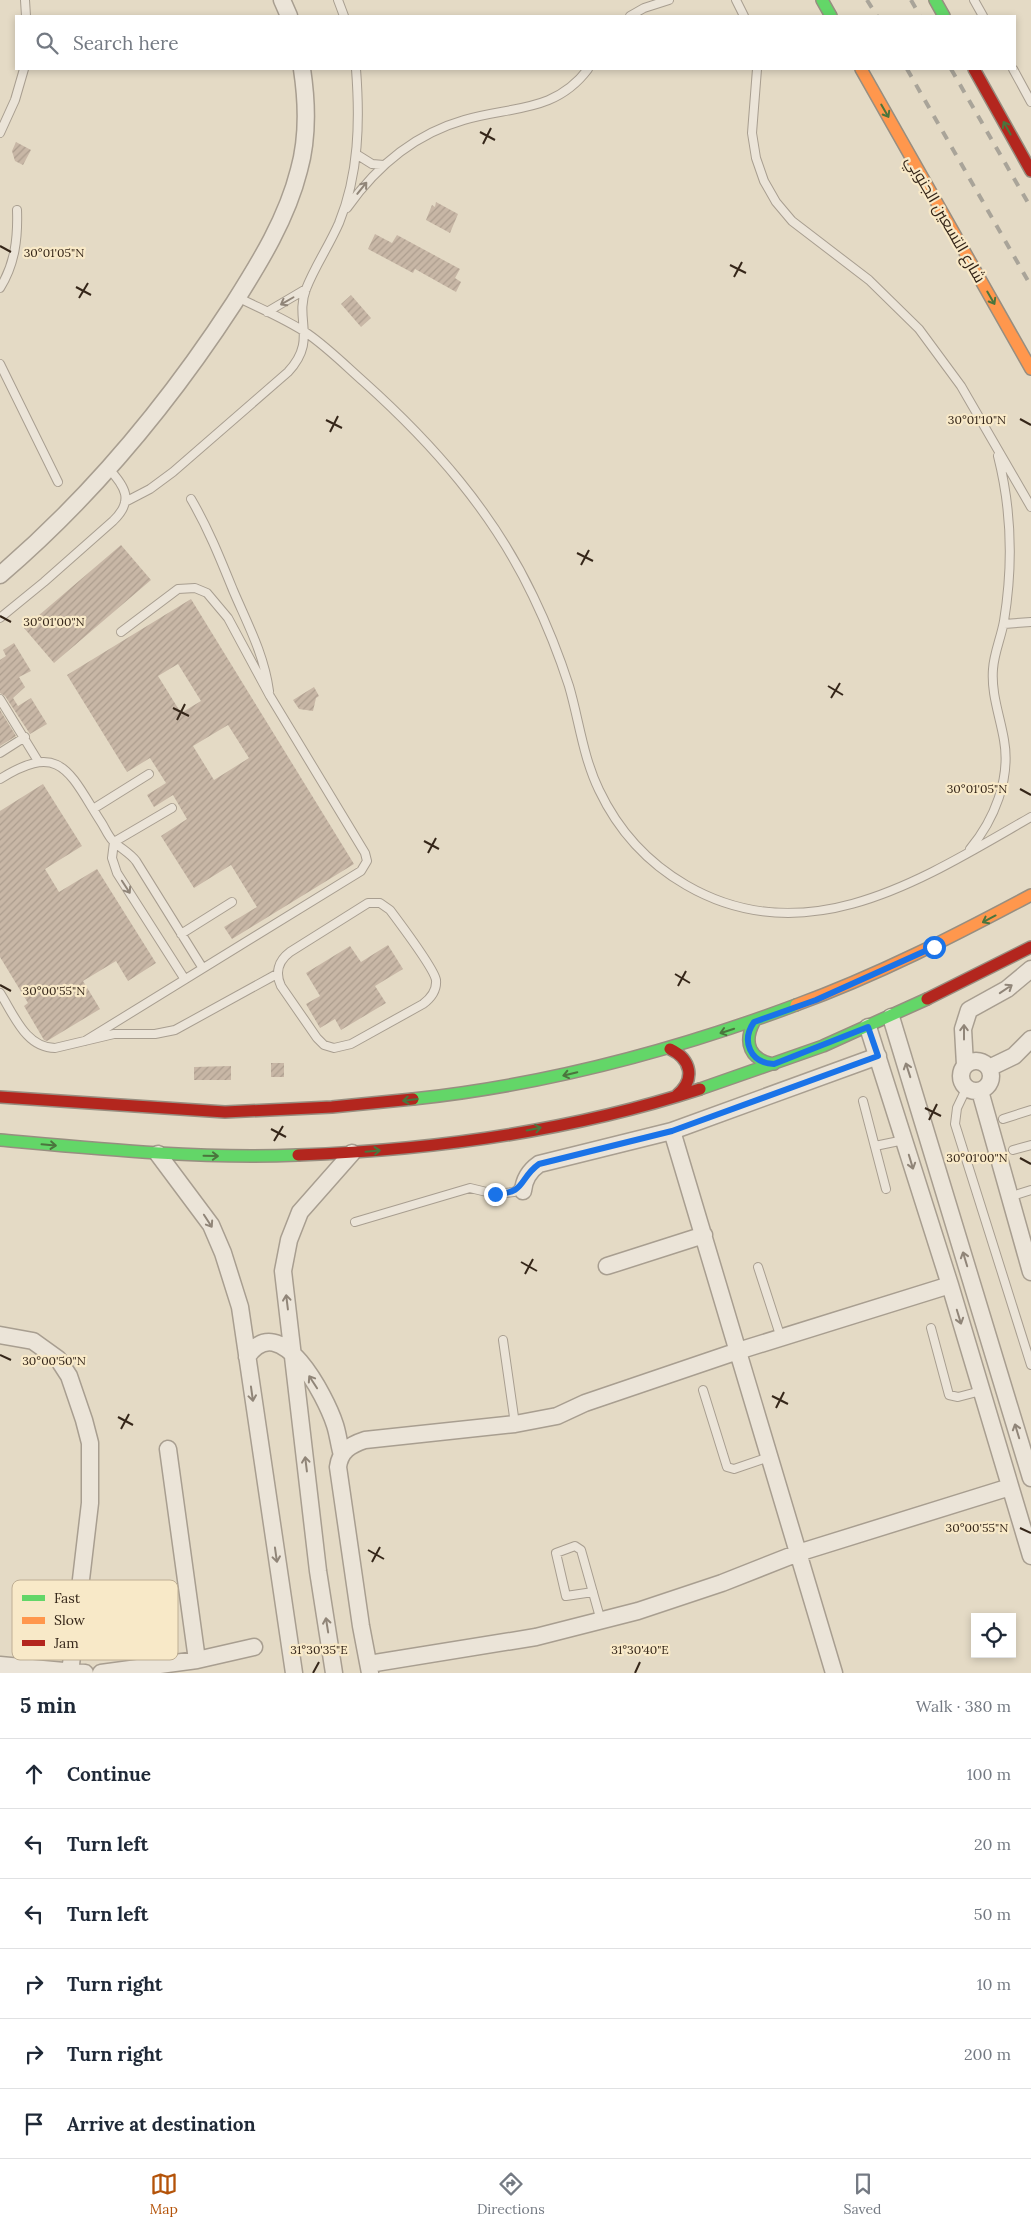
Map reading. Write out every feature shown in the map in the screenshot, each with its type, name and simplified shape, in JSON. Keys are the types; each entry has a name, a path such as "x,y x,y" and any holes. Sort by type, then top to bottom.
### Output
{"main road":[{"path":"822,0 830,15"},
{"path":"935,0 943,15"},
{"name":"شارع التسعين الجنوبي","path":"862,70 1031,369"},
{"path":"975,70 1031,171"},
{"path":"0,1097 223,1112 353,1106 407,1101 513,1086 618,1063 670,1049 754,1022 876,975 934,947 1031,895"},
{"path":"0,1140 158,1154 274,1156 352,1153 416,1147 516,1133 624,1110 774,1064 891,1017 1031,947"},
{"path":"754,1022 748,1036 750,1050 759,1061 774,1064"},
{"path":"670,1049 684,1056 690,1070 688,1085 677,1095"}],"street":[{"path":"282,0 289,15"},
{"path":"0,575 40,539 108,468 178,384 237,297 280,222 299,170 306,115 302,70"},
{"path":"1031,969 1008,989 969,1010 963,1029 965,1065 960,1074 961,1079 973,1090 1009,1197 1031,1272"},
{"path":"891,1017 1031,1478"},
{"path":"868,1027 950,1286 1031,1556"},
{"path":"989,1068 1014,1056 1031,1039"},
{"path":"523,1187 528,1173 539,1164 672,1131 878,1056"},
{"path":"965,1065 975,1061 985,1064 989,1068 990,1082 988,1086 973,1090"},
{"path":"893,1103 916,1095"},
{"path":"672,1131 834,1673"},
{"path":"334,1673 318,1571 283,1271 289,1240 300,1212 352,1153"},
{"path":"158,1154 211,1225 224,1253 240,1307 294,1673"},
{"path":"607,1266 704,1236"},
{"path":"950,1286 738,1351 585,1403 557,1416 515,1424 365,1440 349,1447 342,1455 338,1467 339,1481 370,1669 601,1621 722,1583 798,1553 1010,1487"},
{"path":"0,1334 33,1341 58,1359 72,1383 90,1443 90,1503 83,1580"},
{"path":"247,1358 256,1347 269,1342 282,1345 293,1354 323,1398 335,1425 342,1455"},
{"path":"168,1449 196,1660"},
{"path":"101,1673 196,1660 254,1648"},
{"path":"0,1664 75,1673 76,1660"}],"lane":[{"path":"25,0 26,15"},
{"path":"338,0 344,15"},
{"path":"632,15 644,8 669,0"},
{"path":"736,0 744,15"},
{"path":"974,0 982,15"},
{"path":"0,133 15,100 24,70"},
{"path":"125,502 150,489 173,472 288,372 299,358 305,332 303,304 306,290 329,246 342,214 356,154 358,100 356,70"},
{"path":"342,214 362,188 384,165 408,146 463,120 540,105 556,98 570,88 587,70"},
{"path":"757,70 752,134 756,158 764,181 776,202 792,221 869,280 919,330 962,386 1031,507"},
{"path":"1014,70 1031,102"},
{"path":"356,154 372,164 384,165"},
{"path":"0,288 10,268 15,249 18,230 17,210"},
{"path":"267,312 306,290"},
{"path":"237,297 305,332 329,350 421,435 484,510 510,552 533,595 553,640 569,686 588,762 598,789 617,822 649,858 688,886 723,902 751,909 780,913 837,908 904,886 937,871 1031,817"},
{"path":"0,364 58,482"},
{"path":"967,853 990,820 1003,782 1004,741 994,702 993,670 995,655 1004,624 1010,565 1010,535 1004,486 996,447"},
{"path":"0,618 112,522 122,510 125,502 124,487 108,468"},
{"path":"192,499 216,546 254,636 265,669 270,696"},
{"path":"85,1041 184,978 360,871 366,865 365,853 270,696 228,618 215,601 201,590 187,588 172,592 121,632"},
{"path":"1004,624 1031,622"},
{"path":"0,699 38,761"},
{"path":"0,753 25,737"},
{"path":"0,779 25,764 38,761 54,764 68,772 114,842 126,850 136,861 202,967"},
{"path":"93,809 149,774"},
{"path":"114,842 172,808"},
{"path":"114,842 112,858 117,873 184,978"},
{"path":"181,934 232,902"},
{"path":"374,903 386,906 390,910 434,975 436,988 429,1000 423,1004 351,1044 334,1048 324,1045 317,1038 282,986 277,974 278,967 284,956 362,906 374,903"},
{"path":"0,993 31,1040 38,1045 55,1048 114,1034 155,1034 175,1030 277,974"},
{"path":"973,1090 957,1108 955,1124 1031,1365"},
{"path":"863,1101 886,1189"},
{"path":"1003,1119 1031,1110"},
{"path":"875,1146 904,1140"},
{"path":"1013,1150 1031,1145"},
{"path":"355,1222 470,1188 495,1194 505,1194 523,1187"},
{"path":"1009,1197 1031,1190"},
{"path":"758,1267 781,1338"},
{"path":"932,1328 949,1395 958,1397 981,1391"},
{"path":"503,1340 515,1424"},
{"path":"702,1390 727,1467 734,1469 769,1457"},
{"path":"593,1592 566,1596 556,1554 575,1546 581,1550 593,1592 601,1621"}],"building":[{"path":"16,142 31,150 23,165 15,161 12,151"},
{"path":"436,202 458,214 450,233 426,220 432,205 435,207"},
{"path":"375,234 392,243 397,235 460,269 455,278 461,282 456,292 415,269 413,273 368,249"},
{"path":"351,295 371,318 361,327 341,304"},
{"path":"121,545 151,580 54,663 24,628"},
{"path":"191,599 354,864 232,939 224,927 257,907 231,865 194,888 161,836 187,819 173,795 154,807 147,795 166,783 150,758 127,772 67,675","holes":["178,664 201,701 181,713 158,676","228,725 249,758 214,780 193,746"]},
{"path":"14,643 31,671 19,677 25,687 13,698 18,706 31,698 47,724 30,734 5,696 0,693 0,660 6,656 3,650"},
{"path":"314,687 319,696 316,698 313,711 299,709 293,700"},
{"path":"0,710 16,736 0,746"},
{"path":"43,784 82,846 45,869 59,892 97,869 156,963 128,981 116,961 83,981 100,1009 47,1041 44,1040 24,1006 28,1003 0,957 0,811"},
{"path":"388,945 403,969 375,986 386,1003 341,1030 335,1019 320,1028 306,1004 320,996 306,973 350,946 361,962"},
{"path":"271,1063 284,1063 284,1077 271,1077"},
{"path":"231,1066 231,1080 194,1080 194,1067"}],"railway":[{"path":"867,0 876,15"},
{"path":"911,0 919,15"},
{"path":"908,70 1031,286"},
{"path":"952,70 1031,208"}],"traffic: fast":[{"path":"822,0 830,15"},
{"path":"935,0 943,15"},
{"path":"700,1089 823,1046 927,999"},
{"path":"413,1099 511,1085 608,1064 703,1037 796,1005"},
{"path":"754,1022 749,1037 751,1049 759,1059 774,1064"},
{"path":"0,1140 111,1150 223,1156 298,1155"}],"traffic: slow":[{"path":"862,70 1031,369"},
{"path":"796,1005 856,981 915,954 1031,895"}],"traffic: jam":[{"path":"975,70 1031,171"},
{"path":"927,999 1031,947"},
{"path":"670,1049 683,1058 689,1076 683,1089 677,1095"},
{"path":"298,1155 400,1148 501,1136 602,1116 700,1089"},
{"path":"0,1097 225,1112 332,1107 413,1099"}],"route":[{"path":"495,1194 514,1192 524,1183 528,1173 539,1164 672,1131 878,1056 868,1027 774,1064 766,1064 759,1061 747,1043 750,1028 754,1022 816,1000 876,975 934,947"}]}
